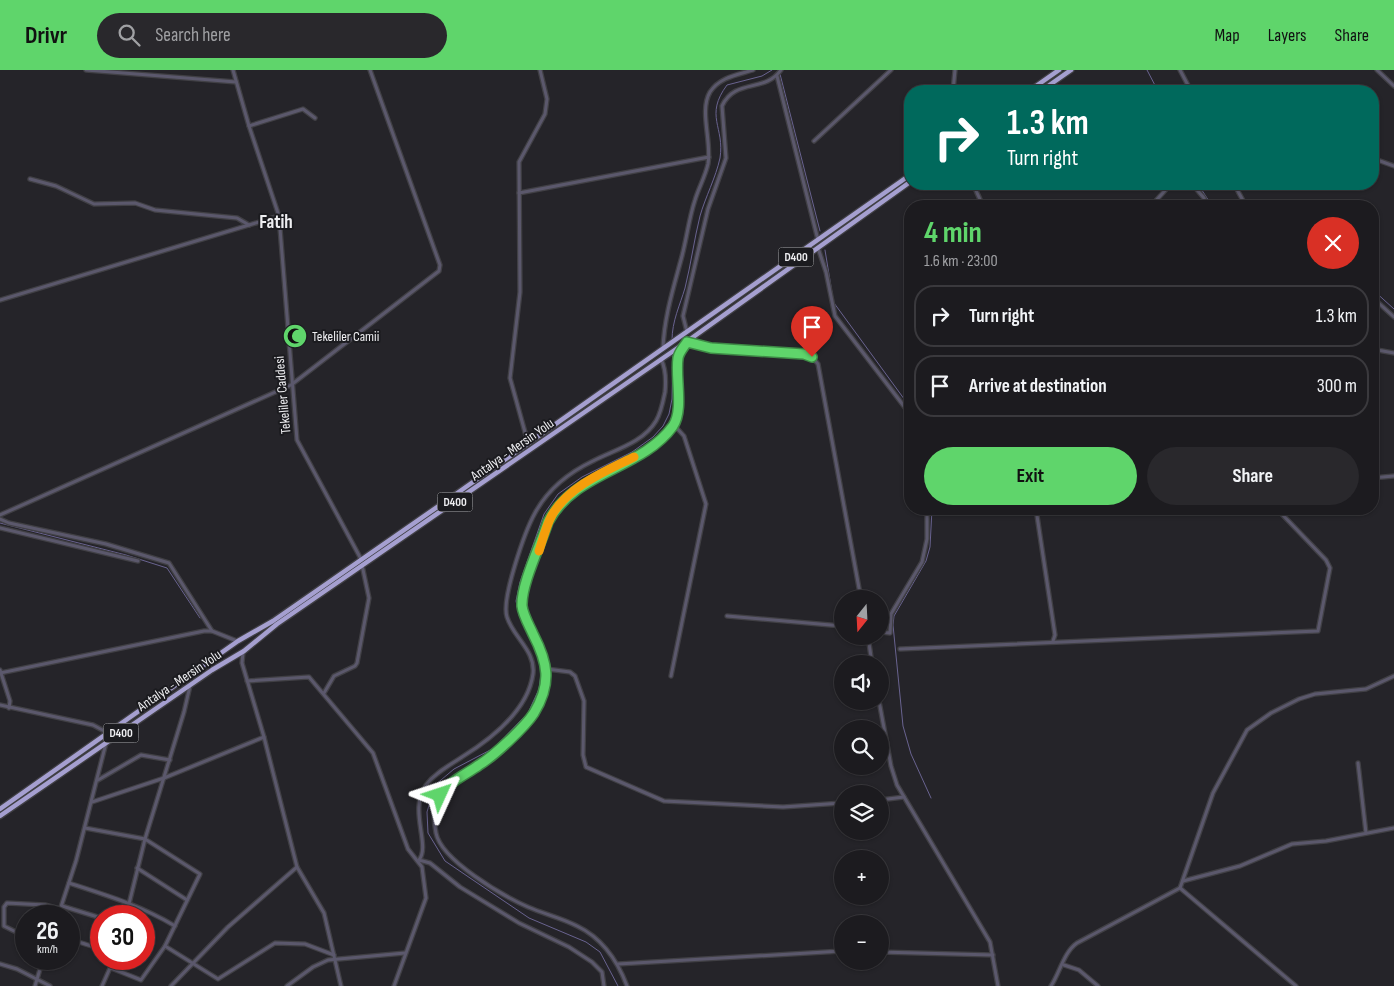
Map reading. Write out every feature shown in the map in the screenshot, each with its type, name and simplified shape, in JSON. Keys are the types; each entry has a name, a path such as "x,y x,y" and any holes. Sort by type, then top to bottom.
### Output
{"highway":[{"path":"1038,85 1059,70"},
{"path":"1050,85 1071,70"},
{"name":"Antalya - Mersin Yolu","path":"0,810 238,641 273,621 904,179"},
{"name":"Antalya - Mersin Yolu","path":"0,816 190,685 244,651 277,624 667,355 904,186"},
{"path":"238,641 244,651"},
{"path":"230,647 231,652 235,656"}],"street":[{"path":"86,70 236,82"},
{"name":"Tekeliler Caddesi","path":"233,70 249,126 280,216 291,385 299,446 361,559"},
{"path":"0,515 291,385 440,268 370,70"},
{"path":"528,444 510,378 520,292 519,162 545,114 547,106 540,70"},
{"path":"664,349 672,294 693,206 709,157 710,140 706,122 707,101 710,92 720,82 732,75 753,70"},
{"path":"687,332 683,316 708,209 726,158 722,106 734,91 766,83 777,76 782,70"},
{"path":"814,141 892,70"},
{"path":"954,85 956,70"},
{"path":"1180,70 1188,85"},
{"path":"1376,70 1394,86"},
{"path":"777,76 818,240"},
{"path":"249,126 303,109 315,118"},
{"path":"519,193 709,157"},
{"path":"1379,161 1394,166"},
{"path":"30,179 56,186 94,204 135,203 155,210 237,218 249,226"},
{"path":"1156,200 1166,190"},
{"path":"1197,190 1204,200"},
{"path":"0,300 280,216"},
{"path":"818,248 826,272 835,316 904,406"},
{"path":"1379,303 1394,317"},
{"path":"627,986 618,964 602,945 578,926 525,906 465,868 447,854 439,843 436,834 435,804 440,795 455,780 490,758 534,714 546,678 547,669 545,656 528,623 522,604 526,585 551,517 579,487 654,446 674,425 678,408 678,359 684,343 711,348 804,354 812,357 818,364 859,590"},
{"path":"1379,351 1394,354"},
{"path":"394,986 426,898 426,886 419,860 424,852 418,820 419,805 425,786 434,776 484,743 521,704 530,688 533,673 530,655 507,618 504,606 506,592 534,514 546,495 578,469 638,439 656,422 666,388 664,365 661,359"},
{"path":"671,676 706,504 684,436 674,425"},
{"path":"1379,477 1394,476"},
{"path":"889,632 891,631 891,614 922,562 927,539 927,515"},
{"path":"1037,515 1055,635 1054,641"},
{"path":"900,649 1318,631 1330,568 1326,560 1283,515"},
{"path":"0,519 9,523 106,544 168,563 212,631"},
{"path":"0,528 138,561"},
{"path":"324,693 334,676 355,666 357,663 369,598 362,565"},
{"path":"727,616 834,625"},
{"path":"9,708 10,701 0,672 198,632 212,631 238,641"},
{"path":"225,636 230,647"},
{"path":"242,663 244,651"},
{"path":"235,656 242,663 248,681 297,867 324,913 341,986"},
{"path":"547,669 570,672 575,676 584,701 583,755 586,767 664,801 784,807 834,804"},
{"path":"1051,986 1064,966 1070,948 1180,888 1213,793 1247,730 1254,723 1307,696 1366,689 1394,676"},
{"path":"248,681 308,677 324,693 372,753 408,849 419,860 430,863 460,887 519,923 569,947 592,962 602,972 604,986"},
{"path":"128,905 190,685"},
{"path":"0,705 93,725 109,734"},
{"path":"881,710 891,766 904,797 979,920 990,942 994,954 998,986"},
{"path":"92,802 164,778 264,737"},
{"path":"62,905 85,828 106,743"},
{"path":"98,780 141,755 170,760"},
{"path":"1358,763 1366,833"},
{"path":"889,799 904,797"},
{"path":"85,828 146,839 200,874 165,946 155,960"},
{"path":"1182,882 1240,866 1292,844 1326,841 1394,828"},
{"path":"171,986 239,917 297,867"},
{"path":"137,868 187,900"},
{"path":"69,883 128,902 157,915 175,926"},
{"path":"1180,888 1296,986"},
{"path":"15,932 4,926 4,907 7,903 45,905"},
{"path":"165,946 218,979 275,943 305,944 334,957"},
{"path":"618,964 834,952"},
{"path":"889,952 994,954"},
{"path":"287,986 313,967 334,957 405,953"},
{"path":"0,964 36,978 50,986"},
{"path":"1064,966 1079,970 1098,986"},
{"path":"34,986 39,970"},
{"path":"102,986 110,970"},
{"path":"116,970 141,980 148,970"}],"waterway":[{"path":"672,340 672,333 685,288 700,216 720,158 721,147 716,114 720,96 727,85 762,76 772,70"},
{"path":"1147,70 1155,85"},
{"path":"780,74 820,231"},
{"path":"1202,190 1208,200"},
{"path":"825,250 833,299"},
{"path":"1379,295 1394,309"},
{"path":"834,303 904,399"},
{"path":"618,986 600,952 586,942 529,918 445,861 428,833 427,812 435,785 454,769 494,748 528,713 539,689 542,667 539,654 519,615 516,601 520,582 544,514 558,494 582,477 632,452 653,437 663,426 669,414 672,399 673,354"},
{"path":"931,798 911,754 903,726 893,625 894,616 926,561 930,547 932,515"},
{"path":"0,523 126,555 167,568 200,618"}],"slow traffic":[{"path":"539,551 548,522 570,494 579,487 634,457"}],"place":[{"name":"Tekeliler Camii","path":"295,336"}],"district":[{"name":"Fatih","path":"276,221"}],"route":[{"path":"440,795 455,780 490,758 534,714 546,678 547,665 545,656 528,623 522,604 523,594 548,522 554,512 579,487 654,446 674,425 678,408 678,359 687,342 711,348 804,354 812,357"}]}
